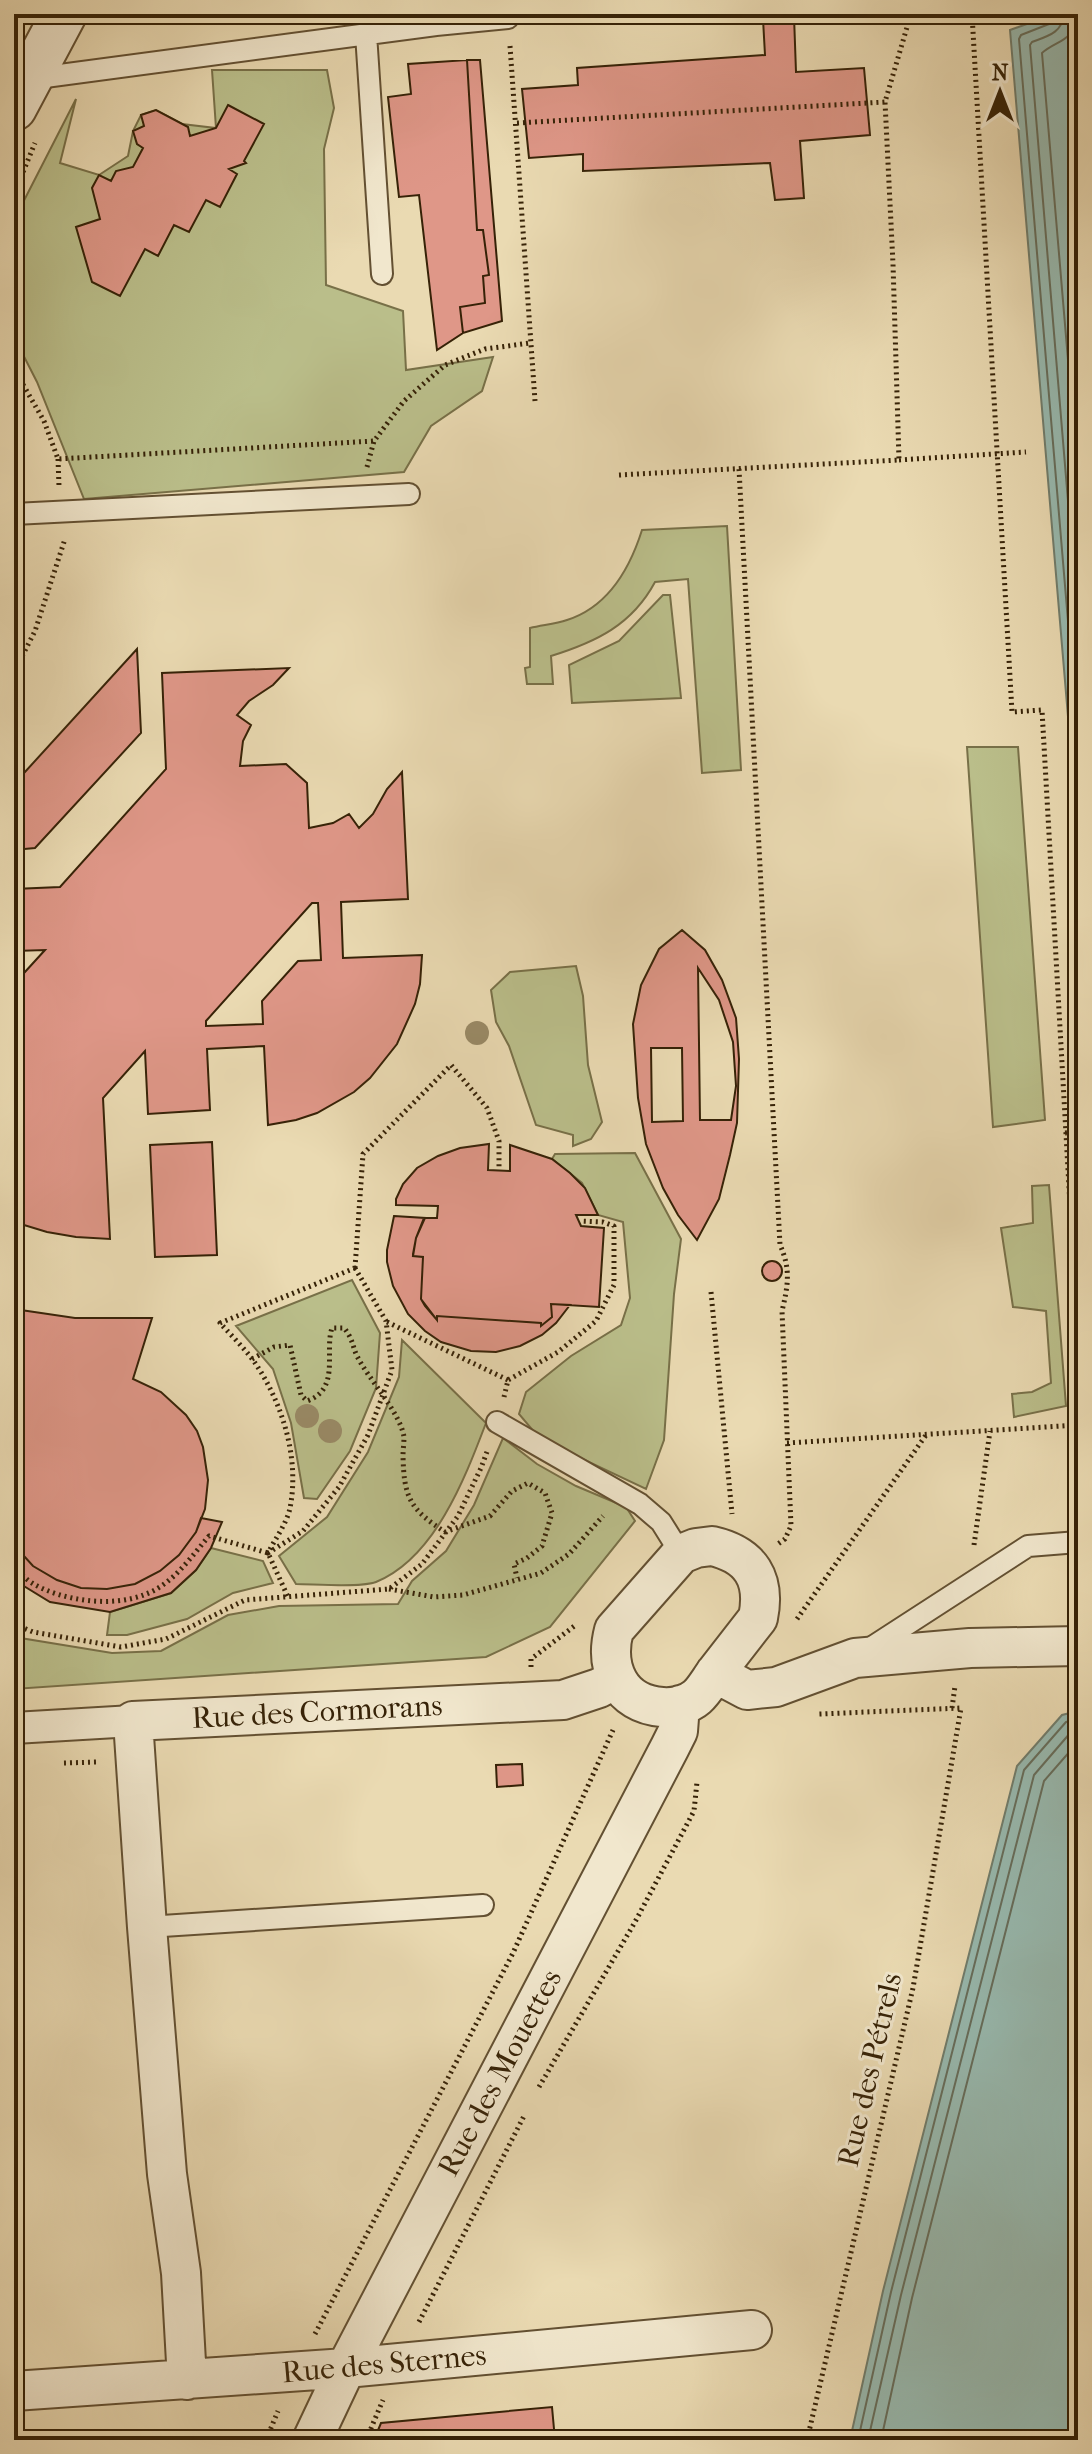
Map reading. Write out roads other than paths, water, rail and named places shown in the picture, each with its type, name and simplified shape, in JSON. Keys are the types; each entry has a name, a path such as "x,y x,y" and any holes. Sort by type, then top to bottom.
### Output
{"street":[{"path":"22,94 64,14"},
{"path":"712,1546 728,1550 750,1567 760,1589 761,1603 758,1618 715,1673 696,1698 669,1708 652,1706 637,1701 616,1679 610,1646 614,1630 681,1554 712,1546"},
{"path":"715,1673 747,1690 776,1687 855,1658 970,1648 1078,1646"},
{"name":"Rue des Cormorans","path":"14,1728 563,1700 616,1679"},
{"name":"Rue des Mouettes","path":"312,2440 346,2368 670,1747 678,1731 680,1705"},
{"path":"133,1721 167,2174 181,2273 187,2380"},
{"name":"Rue des Sternes","path":"14,2391 346,2368 752,2330"}],"lane":[{"path":"22,94 366,34 508,16"},
{"path":"366,34 382,274"},
{"path":"14,514 409,494"},
{"path":"497,1422 640,1504 661,1522 681,1554"},
{"path":"855,1658 1028,1546 1078,1542"},
{"path":"147,1927 483,1905"}],"water":[{"path":"1055,14 1078,14 1078,835 1010,30"},
{"path":"1078,1711 1078,2440 850,2440 883,2291 1017,1766 1062,1715"}]}
